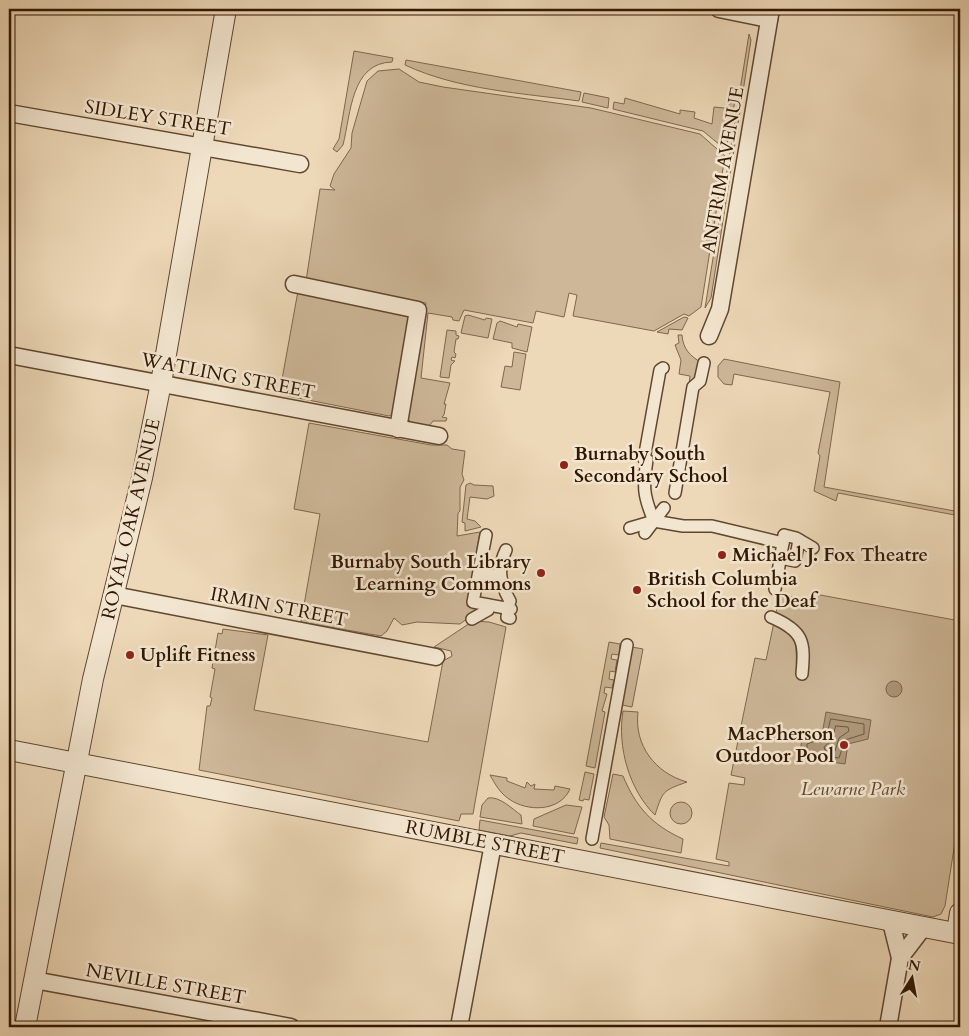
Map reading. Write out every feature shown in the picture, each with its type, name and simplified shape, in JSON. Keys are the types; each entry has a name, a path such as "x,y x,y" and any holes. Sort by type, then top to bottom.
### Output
{"street":[{"name":"ROYAL OAK AVENUE","path":"25,1027 76,763 162,383 226,9"},
{"path":"719,9 770,14"},
{"name":"ANTRIM AVENUE","path":"710,336 720,309 770,14"},
{"name":"SIDLEY STREET","path":"9,113 300,164"},
{"path":"294,284 418,310 398,429"},
{"name":"WATLING STREET","path":"9,355 439,436"},
{"path":"675,493 693,387 700,381 704,363"},
{"path":"654,521 645,498 644,481 648,460 644,459 660,370 663,368"},
{"path":"645,534 664,508"},
{"path":"630,528 654,521 669,527 726,529 756,538 783,543"},
{"path":"486,535 480,575 473,602 509,612 500,576 501,562 506,550"},
{"path":"775,590 778,556 784,535 799,540 813,548"},
{"path":"778,556 796,561 799,540"},
{"path":"483,557 501,562"},
{"path":"480,575 500,576"},
{"name":"IRMIN STREET","path":"114,595 436,657"},
{"path":"472,619 488,610 488,605"},
{"path":"771,617 784,622 796,632 804,647 802,674"},
{"path":"592,840 627,645"},
{"name":"RUMBLE STREET","path":"9,750 959,934"},
{"path":"459,1027 493,844"},
{"path":"959,934 960,913"},
{"path":"888,1027 900,958 891,922"},
{"path":"900,958 923,928"},
{"name":"NEVILLE STREET","path":"34,980 291,1027"}],"green space":[{"path":"749,34 751,40 711,298 705,308"},
{"path":"354,51 393,58 392,62 378,65 368,71 361,80 351,105 343,145 337,152 333,149 339,139"},
{"path":"406,60 581,92 579,101 468,85 447,80 405,65"},
{"path":"399,69 419,82 591,108 700,134 725,156 701,307 689,316 684,314 654,331 573,316 577,295 569,293 564,317 536,311 533,323 464,310 459,321 453,320 452,317 428,313 421,378 450,383 442,417 447,418 446,421 433,421 429,426 412,423 408,419 408,409 426,303 306,281 320,189 335,190 330,186 334,174 351,148 352,133 367,81 378,71"},
{"path":"584,93 609,98 608,108 582,102"},
{"path":"625,98 680,114 680,110 695,112 694,118 712,124 714,107 724,108 735,100 726,150 703,131 613,109 614,102 624,104"},
{"path":"298,291 410,311 393,414 389,416 288,396 282,392 281,385"},
{"path":"468,315 485,320 486,318 492,319 488,338 461,333 465,316"},
{"path":"684,317 688,318 682,330 669,329 668,334 657,332"},
{"path":"500,321 517,327 518,324 532,327 527,352 512,348 512,343 493,339 497,323"},
{"path":"447,330 456,331 456,335 459,336 456,339 455,358 452,357 451,360 455,361 451,365 449,378 440,377"},
{"path":"678,335 682,335 688,352 702,363 699,378 689,385 690,376 679,374 681,360 675,345 679,343"},
{"path":"514,352 526,354 520,390 501,387 505,366 512,367"},
{"path":"724,359 840,382 824,487 960,512 960,516 838,493 836,501 814,491 820,456 818,453 830,392 734,374 732,385 724,384 718,377 718,366"},
{"path":"309,423 431,445 447,445 452,449 465,451 462,474 464,480 460,487 457,536 480,532 467,606 480,609 460,624 417,622 402,625 394,618 387,631 381,636 301,622 320,514 294,509"},
{"path":"470,483 493,486 494,496 487,499 470,497 467,519 475,521 481,527 465,531 465,523 462,522 466,485"},
{"name":"Lewarne Park","path":"780,594 814,601 815,594 960,621 960,810 945,906 941,914 933,917 600,848 601,843 729,866 729,862 716,859 729,783 744,785 745,778 731,775 755,658 766,660"},
{"path":"473,621 489,622 506,627 473,814 461,814 459,821 199,770 207,706 210,706 212,698 210,697 215,669 212,668 218,633 222,634 223,629 268,635 254,710 428,742 443,661 452,656 451,651 434,647"},
{"path":"609,642 620,644 619,655 612,654 611,659 617,660 615,672 610,671 609,679 614,680 612,688 605,687 604,693 607,694 602,711 605,712 595,768 586,766"},
{"path":"632,647 643,649 632,707 622,705"},
{"path":"623,711 638,712 639,736 643,746 656,765 665,772 687,782 668,790 662,796 655,815 638,793 627,767 622,738"},
{"path":"585,772 594,774 589,800 584,799 583,801 579,800"},
{"path":"613,774 623,776 646,814 662,828 683,839 681,853 610,839 609,825 604,817"},
{"path":"490,775 507,778 507,781 525,788 527,782 531,786 535,784 534,789 554,790 555,786 570,789 559,802 551,806 534,808 516,803 506,797"},
{"path":"488,798 497,799 510,806 521,815 522,824 480,817 482,805"},
{"path":"681,802 689,805 692,813 689,821 681,824 673,821 670,813 673,805"},
{"path":"566,805 582,807 574,834 533,826 534,819"},
{"path":"480,820 578,838 577,844 521,833 510,836 479,830"}],"water":[{"path":"894,681 902,689 894,697 886,689"},
{"path":"826,712 871,720 868,739 848,744 845,764 799,757 802,740 822,735"}],"place":[{"name":"Burnaby South Secondary School","path":"564,465"},
{"name":"Michael J. Fox Theatre","path":"722,555"},
{"name":"Burnaby South Library Learning Commons","path":"541,573"},
{"name":"British Columbia School for the Deaf","path":"637,590"},
{"name":"Uplift Fitness","path":"130,655"},
{"name":"MacPherson Outdoor Pool","path":"844,745"}]}
